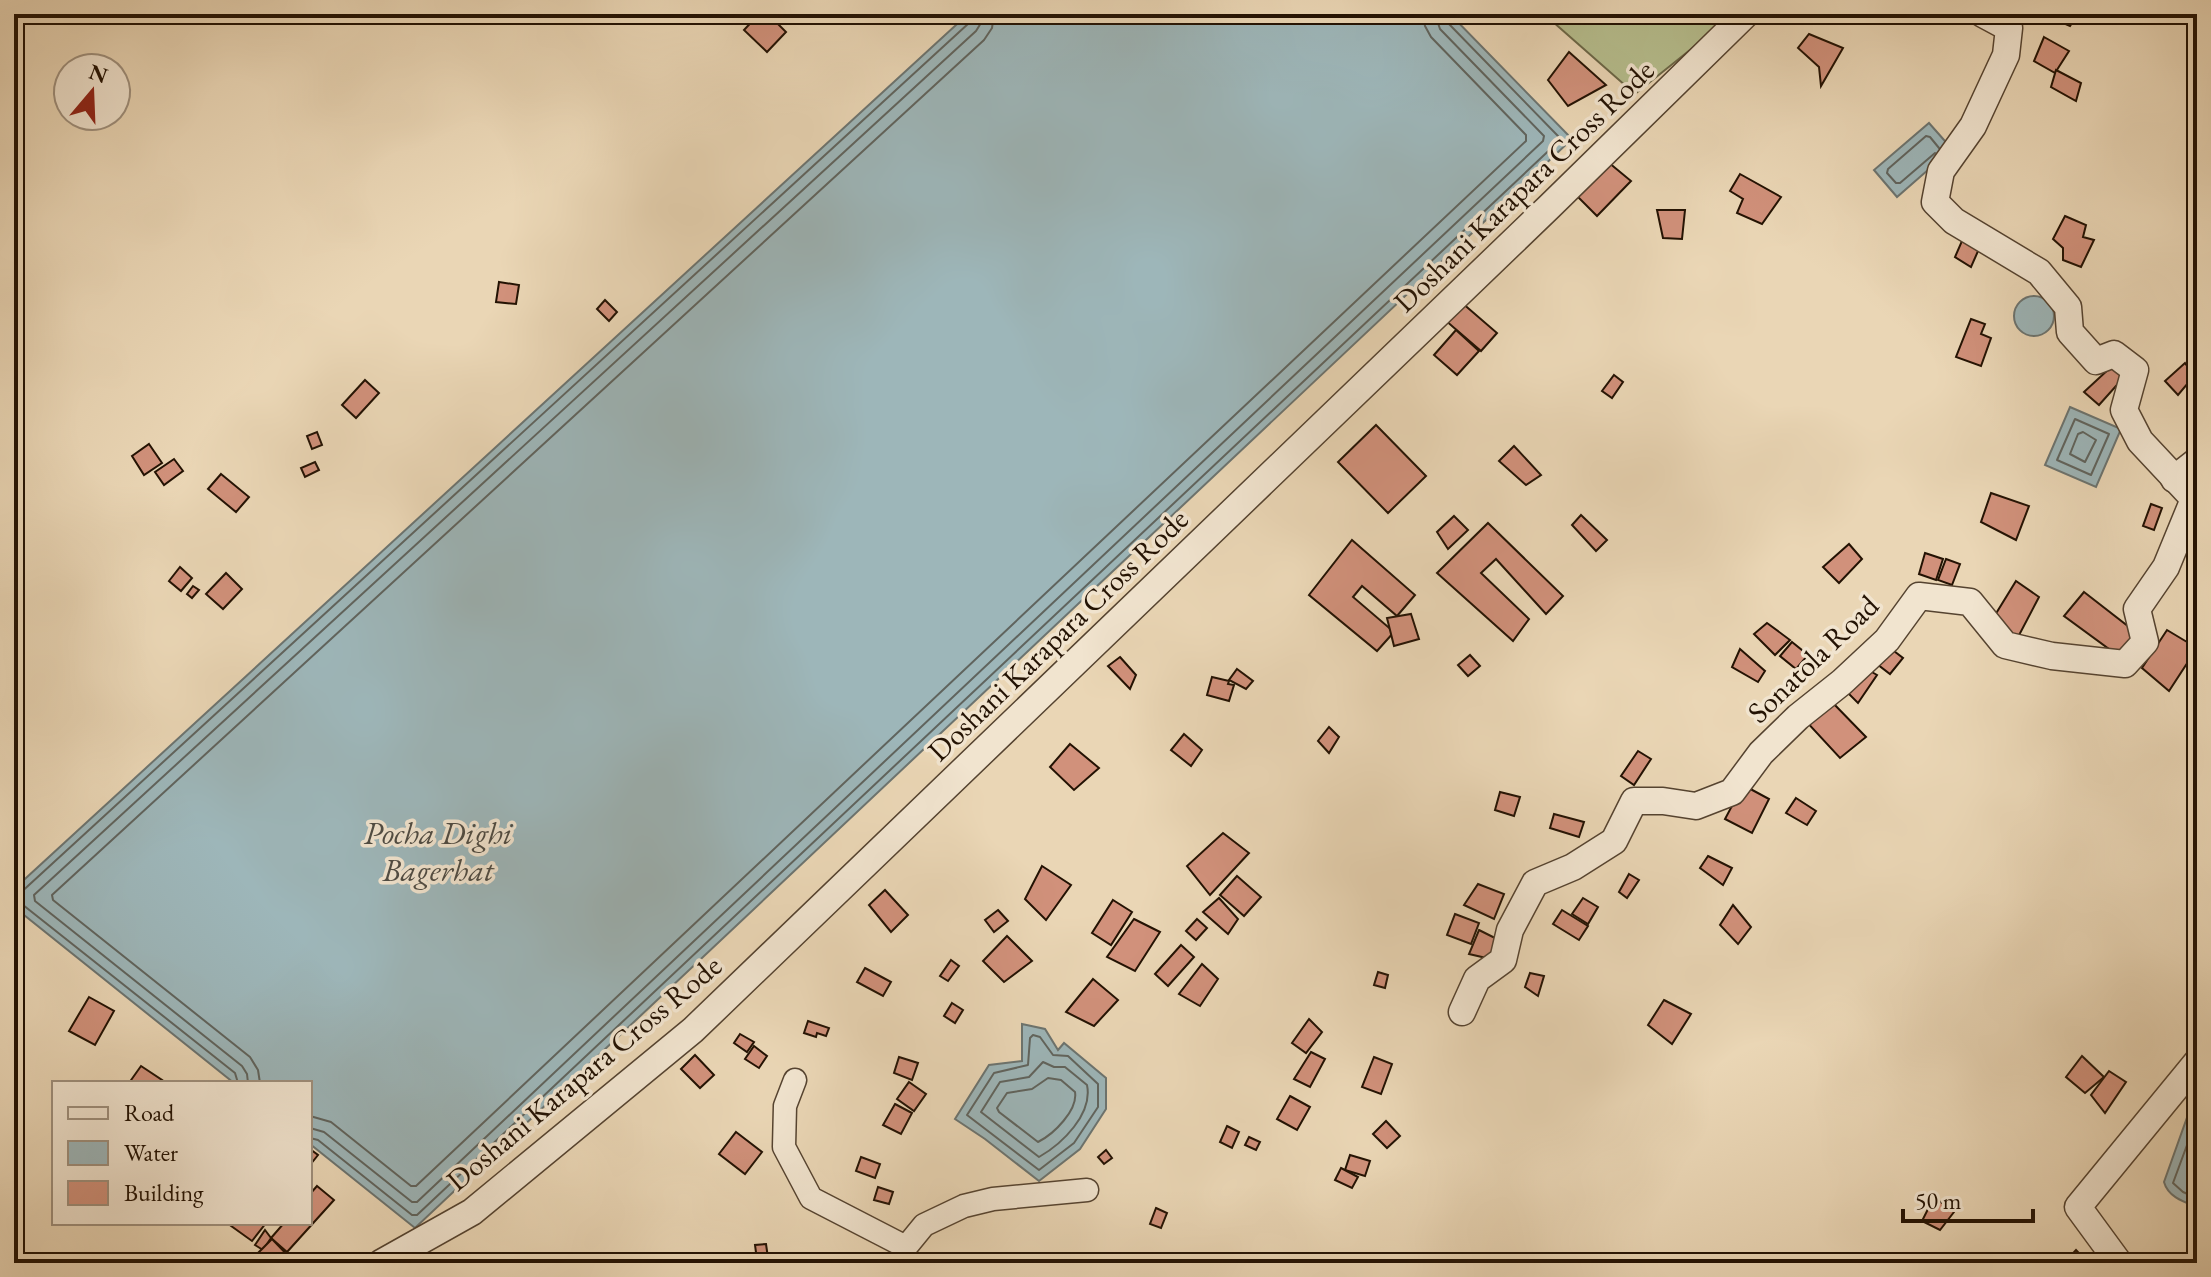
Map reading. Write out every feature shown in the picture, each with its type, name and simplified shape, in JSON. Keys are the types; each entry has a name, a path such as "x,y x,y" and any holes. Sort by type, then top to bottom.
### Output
{"street":[{"name":"Doshani Karapara Cross Rode","path":"381,1263 472,1212 693,1030 1746,14"},
{"name":"Sonatola Road","path":"1462,1012 1477,979 1503,960 1510,930 1535,883 1573,867 1614,841 1634,801 1696,806 1732,792 1761,753 1887,640 1919,596 1970,602 2005,645 2052,656 2125,664 2145,642 2137,609 2166,567 2195,501 2140,441 2124,410 2135,370 2114,354 2096,361 2070,332 2068,307 2039,272 1954,221 1935,202 1941,171 1973,126 2006,55 2009,28 1983,14"},
{"path":"2174,479 2197,461"},
{"path":"2119,1263 2078,1207 2197,1062"},
{"path":"795,1080 785,1106 784,1147 811,1198 905,1255 924,1225 964,1206 993,1199 1087,1190"}],"green space":[{"path":"1544,14 1735,14 1635,94"}],"water":[{"name":"Pocha Dighi Bagerhat","path":"968,14 1450,14 1572,139 415,1228 312,1146 312,1081 232,1081 14,907 14,889"},
{"path":"1929,123 1952,149 1897,197 1874,170"},
{"path":"2034,296 2048,302 2054,316 2048,330 2034,336 2020,330 2014,316 2020,302"},
{"path":"2070,407 2121,429 2096,487 2045,465"},
{"path":"1022,1024 1045,1029 1058,1050 1064,1043 1106,1078 1106,1109 1080,1149 1039,1181 955,1119 989,1065 1022,1061"},
{"path":"2197,1111 2197,1207 2173,1195 2164,1182 2189,1112"}],"building":[{"path":"759,14 768,14 786,32 767,52 744,30"},
{"path":"2035,14 2078,14 2070,26"},
{"path":"1809,34 1843,48 1821,86 1819,67 1798,48"},
{"path":"2044,37 2069,51 2055,73 2034,61"},
{"path":"1569,52 1606,85 1568,106 1548,80"},
{"path":"2056,70 2081,83 2076,101 2051,87"},
{"path":"1608,162 1631,181 1597,216 1577,196"},
{"path":"1740,174 1781,197 1762,224 1737,213 1743,199 1730,191"},
{"path":"1657,210 1685,210 1682,239 1663,238"},
{"path":"2065,216 2086,225 2083,237 2094,240 2081,267 2063,260 2063,248 2053,239"},
{"path":"1965,234 1982,242 1971,267 1955,257"},
{"path":"499,282 519,285 516,304 496,302"},
{"path":"605,300 617,312 609,321 597,309"},
{"path":"1461,302 1497,333 1481,351 1445,320"},
{"path":"1971,319 1985,324 1981,334 1991,338 1981,366 1956,357"},
{"path":"1456,330 1479,351 1457,375 1434,355"},
{"path":"2185,363 2194,376 2178,395 2165,381"},
{"path":"2111,367 2125,376 2099,405 2084,392"},
{"path":"1614,375 1623,382 1612,398 1602,391"},
{"path":"365,380 379,393 356,418 342,405"},
{"path":"1376,425 1426,476 1388,513 1338,462"},
{"path":"317,432 322,445 312,449 307,436"},
{"path":"149,444 162,463 144,475 132,456"},
{"path":"1514,446 1541,475 1526,485 1499,461"},
{"path":"174,459 183,471 164,485 155,472"},
{"path":"315,462 319,470 305,477 301,468"},
{"path":"221,474 249,497 236,512 208,489"},
{"path":"1991,493 2029,506 2016,540 1981,522"},
{"path":"2151,504 2162,508 2154,530 2143,526"},
{"path":"1581,515 1607,540 1596,551 1572,525"},
{"path":"1454,516 1468,530 1448,549 1437,532"},
{"path":"1488,523 1563,596 1546,614 1496,559 1481,573 1529,619 1513,641 1437,573"},
{"path":"1352,540 1415,595 1397,616 1362,586 1353,597 1394,632 1377,651 1309,595"},
{"path":"1849,544 1862,559 1839,583 1823,567"},
{"path":"1925,553 1943,559 1936,580 1919,574"},
{"path":"1946,559 1960,564 1952,585 1938,580"},
{"path":"180,567 192,578 181,591 169,581"},
{"path":"226,573 242,589 223,609 206,594"},
{"path":"2016,581 2039,597 2017,639 1992,620"},
{"path":"193,586 199,590 192,598 187,594"},
{"path":"2084,592 2138,634 2120,657 2064,616"},
{"path":"1411,614 1419,639 1394,646 1387,618"},
{"path":"1767,623 1790,640 1775,655 1754,634"},
{"path":"2167,630 2197,648 2169,691 2142,668"},
{"path":"1792,642 1808,655 1796,669 1780,656"},
{"path":"1890,648 1903,658 1890,674 1877,664"},
{"path":"1740,649 1765,671 1758,682 1732,667"},
{"path":"1470,655 1480,666 1468,676 1458,665"},
{"path":"1120,657 1136,675 1130,689 1108,666"},
{"path":"1863,667 1877,675 1858,703 1844,689"},
{"path":"1237,669 1253,681 1246,689 1229,680"},
{"path":"1212,677 1234,685 1229,701 1207,695"},
{"path":"1830,700 1866,737 1840,758 1803,718"},
{"path":"1329,727 1339,737 1329,753 1318,741"},
{"path":"1184,734 1202,750 1191,766 1171,750"},
{"path":"1070,744 1099,768 1074,790 1050,767"},
{"path":"1638,751 1651,759 1634,785 1621,776"},
{"path":"1743,785 1769,799 1752,833 1725,819"},
{"path":"1500,792 1520,797 1514,816 1495,810"},
{"path":"1796,798 1816,811 1807,825 1786,813"},
{"path":"1554,814 1584,822 1579,837 1550,828"},
{"path":"1223,833 1249,853 1210,895 1187,866"},
{"path":"1708,856 1732,868 1723,885 1700,868"},
{"path":"1042,866 1071,885 1046,920 1025,899"},
{"path":"1629,874 1639,880 1627,898 1619,892"},
{"path":"1237,876 1261,897 1244,916 1220,895"},
{"path":"1478,884 1504,894 1494,919 1464,905"},
{"path":"885,890 908,915 891,932 869,905"},
{"path":"1219,898 1238,919 1228,934 1203,912"},
{"path":"1583,898 1598,907 1588,924 1572,914"},
{"path":"1113,900 1132,912 1111,945 1092,933"},
{"path":"1733,905 1751,927 1738,944 1720,925"},
{"path":"998,910 1008,921 994,932 985,920"},
{"path":"1562,910 1588,926 1579,940 1553,924"},
{"path":"1455,914 1479,923 1471,944 1447,935"},
{"path":"1134,919 1160,932 1135,971 1107,957"},
{"path":"1197,919 1207,928 1196,940 1186,931"},
{"path":"1479,930 1503,942 1495,960 1469,954"},
{"path":"1007,936 1032,961 1004,982 983,961"},
{"path":"1181,945 1194,957 1168,986 1155,974"},
{"path":"951,960 959,966 948,981 940,976"},
{"path":"1202,964 1218,979 1200,1006 1179,994"},
{"path":"865,968 891,982 883,996 857,982"},
{"path":"1378,972 1388,975 1385,988 1374,985"},
{"path":"1530,973 1544,976 1538,996 1525,987"},
{"path":"1093,979 1118,1000 1094,1026 1066,1012"},
{"path":"89,997 114,1011 95,1045 69,1031"},
{"path":"1664,1000 1691,1014 1672,1044 1648,1025"},
{"path":"952,1003 963,1010 955,1023 944,1016"},
{"path":"1309,1019 1322,1032 1306,1053 1292,1043"},
{"path":"808,1021 829,1028 826,1036 804,1033"},
{"path":"740,1034 754,1042 747,1052 734,1043"},
{"path":"754,1046 767,1056 759,1068 745,1059"},
{"path":"1311,1052 1325,1059 1310,1087 1294,1079"},
{"path":"695,1055 714,1075 700,1088 681,1069"},
{"path":"2082,1056 2104,1077 2085,1093 2066,1077"},
{"path":"899,1057 918,1063 912,1080 894,1073"},
{"path":"1374,1057 1392,1064 1381,1094 1362,1087"},
{"path":"141,1066 162,1080 161,1081 130,1081"},
{"path":"2109,1071 2126,1082 2105,1113 2091,1095"},
{"path":"909,1082 926,1094 914,1111 897,1099"},
{"path":"1290,1096 1310,1107 1297,1130 1277,1119"},
{"path":"895,1104 912,1113 901,1134 883,1125"},
{"path":"1386,1121 1400,1136 1387,1148 1373,1134"},
{"path":"1227,1126 1239,1132 1232,1148 1220,1142"},
{"path":"736,1132 762,1152 745,1174 719,1154"},
{"path":"1249,1137 1260,1142 1256,1150 1245,1145"},
{"path":"1106,1150 1112,1158 1104,1164 1098,1157"},
{"path":"1350,1155 1370,1161 1365,1176 1345,1170"},
{"path":"861,1157 880,1164 875,1178 856,1171"},
{"path":"1341,1168 1358,1177 1352,1188 1335,1180"},
{"path":"317,1186 334,1200 312,1224 312,1192"},
{"path":"878,1187 893,1192 889,1204 874,1200"},
{"path":"1934,1197 1954,1212 1940,1230 1922,1221"},
{"path":"1156,1208 1167,1213 1161,1228 1150,1224"},
{"path":"230,1225 264,1225 252,1241"},
{"path":"282,1225 311,1225 287,1252 271,1238"},
{"path":"265,1230 271,1238 263,1250 255,1245"},
{"path":"272,1239 295,1263 256,1263 252,1259"},
{"path":"766,1244 768,1258 757,1260 755,1245"},
{"path":"2076,1250 2088,1263 2064,1263"}]}
